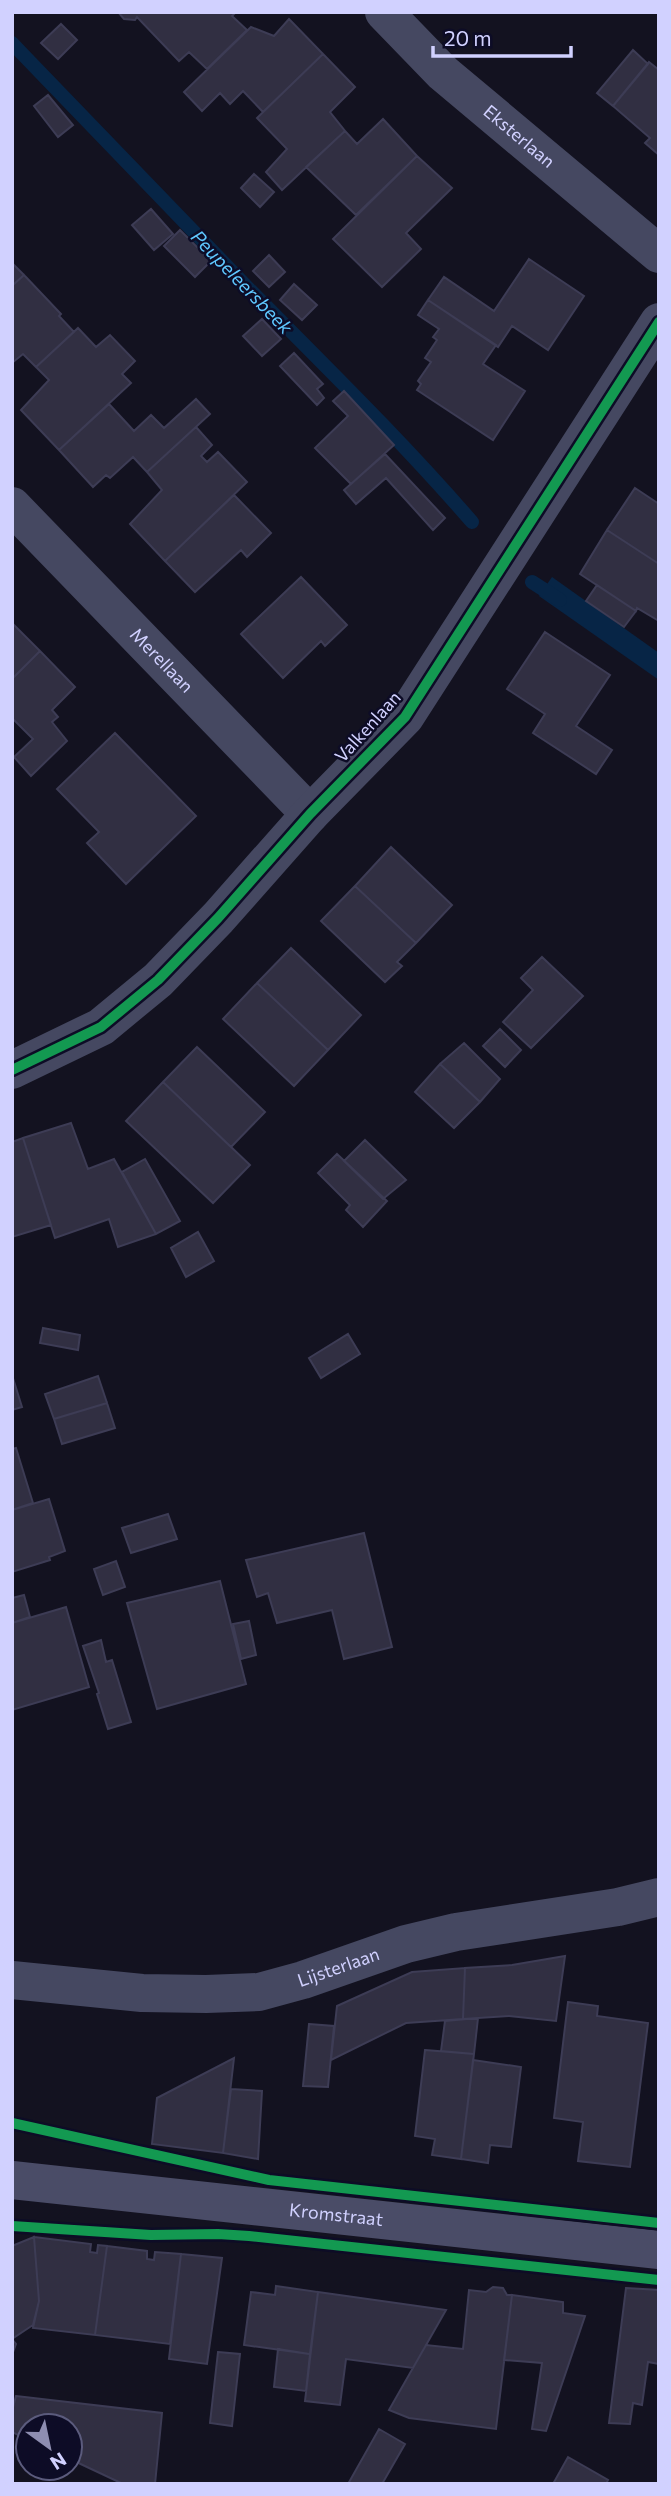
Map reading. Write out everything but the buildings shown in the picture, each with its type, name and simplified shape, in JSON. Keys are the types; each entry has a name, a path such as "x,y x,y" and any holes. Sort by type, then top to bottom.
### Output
{"main road":[{"name":"Kromstraat","path":"12,2180 659,2250"}],"street":[{"name":"Eksterlaan","path":"384,12 443,73 659,254"},
{"name":"Valkenlaan","path":"12,1070 101,1027 158,980 218,918 310,814 405,718 659,322"},
{"name":"Merellaan","path":"12,506 310,814"},
{"name":"Lijsterlaan","path":"12,1980 142,1993 259,1992 303,1980 406,1944 456,1932 618,1907 659,1897"}],"water":[{"path":"552,577 659,653 659,680 539,596"}],"waterway":[{"name":"Peupeleersbeek","path":"12,43 390,432 472,522"},
{"name":"Peupeleersbeek","path":"532,582 560,600"}],"cycle path":[{"path":"12,1070 101,1027 158,980 218,918 310,814 405,717 659,322"},
{"path":"12,2123 269,2180 659,2223"},
{"path":"12,2226 151,2235 249,2236 659,2280"}]}
